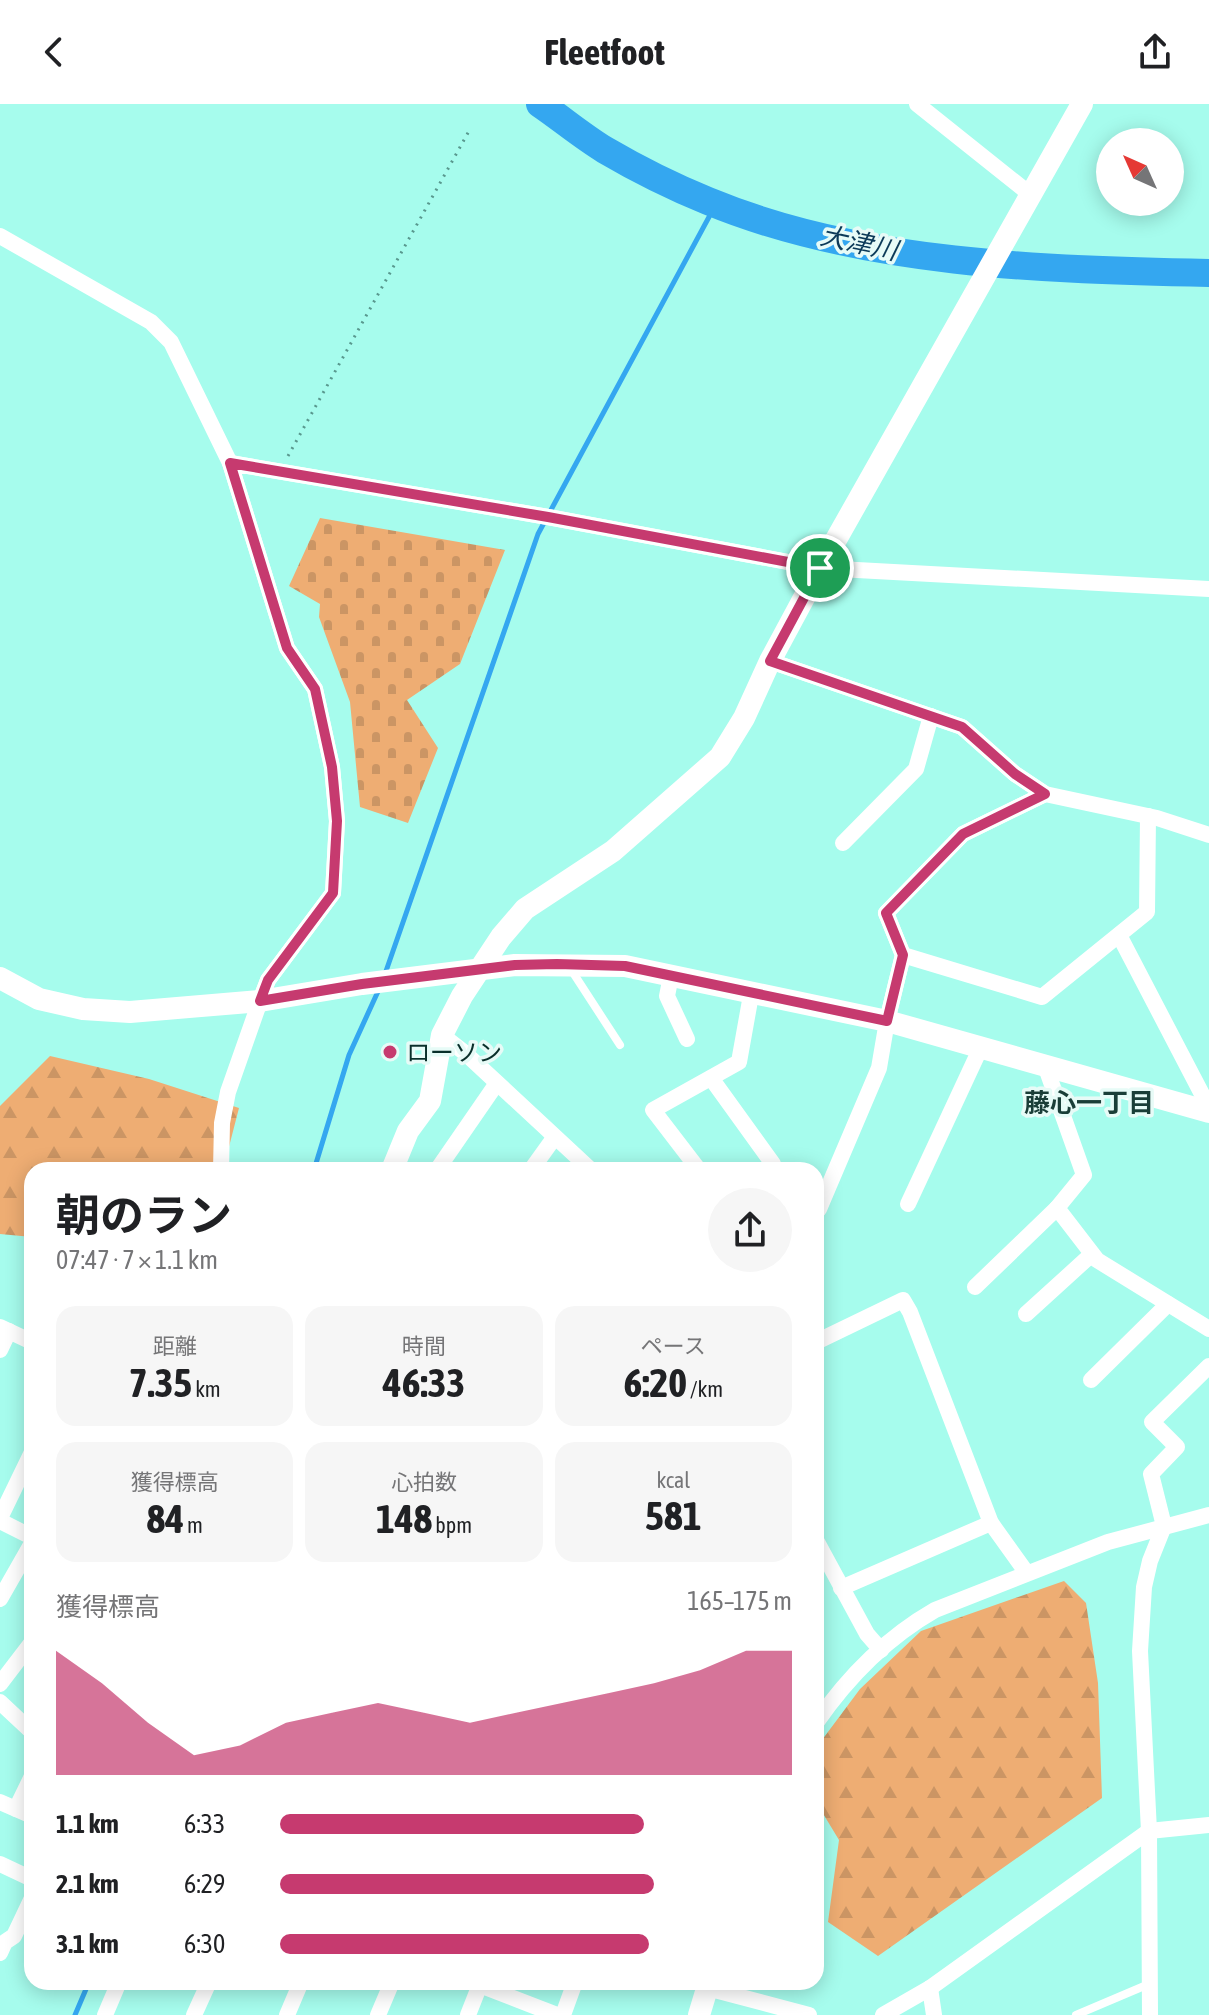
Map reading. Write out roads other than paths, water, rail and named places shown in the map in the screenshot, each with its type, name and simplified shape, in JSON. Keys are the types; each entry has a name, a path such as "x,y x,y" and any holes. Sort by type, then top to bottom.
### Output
{"street":[{"path":"917,104 1028,200"},
{"path":"395,1162 408,1131 430,1101 442,1035 462,996 501,937 525,909 613,851 720,757 744,718 770,661 820,568 1082,104"},
{"path":"0,236 151,322 171,342 230,463 287,648 315,689 332,767 337,821 333,893 268,980 228,1092 222,1123 221,1162"},
{"path":"230,463 548,517 820,568 1209,589"},
{"path":"770,661 962,727 1015,774 1045,794 1148,816 1209,835"},
{"path":"843,843 916,769 931,716"},
{"path":"824,1197 879,1068 903,955 886,913 963,834 1045,794"},
{"path":"903,955 1042,997 1147,912 1148,816"},
{"path":"1119,935 1204,1098 1208,1112"},
{"path":"0,978 39,999 83,1009 130,1012 260,1001 362,984 515,965 625,966 751,995 887,1021 1208,1112"},
{"path":"671,976 667,996 687,1039"},
{"path":"693,1162 653,1110 739,1062 751,995"},
{"path":"442,1035 582,1162"},
{"path":"908,1204 981,1047"},
{"path":"975,1287 1057,1208 1084,1175 1045,1065"},
{"path":"711,1078 772,1162"},
{"path":"443,1162 497,1083"},
{"path":"537,1162 554,1138"},
{"path":"1057,1208 1097,1260 1209,1329"},
{"path":"1026,1314 1092,1254"},
{"path":"824,1338 903,1300 991,1523 1026,1572"},
{"path":"1091,1380 1168,1304"},
{"path":"0,1350 4,1329 24,1338"},
{"path":"1150,2015 1149,1831 1140,1651 1144,1587 1164,1526 1151,1474 1177,1447 1152,1422 1209,1366"},
{"path":"24,1469 0,1519 24,1535"},
{"path":"824,1711 832,1699 909,1624 935,1610 1108,1542 1209,1515"},
{"path":"841,1588 991,1523"},
{"path":"0,1599 24,1555"},
{"path":"824,1555 867,1634 881,1650"},
{"path":"0,1684 24,1652"},
{"path":"0,1702 24,1724"},
{"path":"0,1802 24,1813"},
{"path":"883,2015 930,1988 1149,1831 1209,1825"},
{"path":"0,1864 24,1875"},
{"path":"2,1945 14,1936 24,1915"},
{"path":"930,1988 934,2015"},
{"path":"105,2015 116,1990"},
{"path":"194,2015 205,1990"},
{"path":"287,2015 298,1990"},
{"path":"378,2015 389,1990"},
{"path":"468,2015 476,1990"},
{"path":"489,1990 517,2008 560,2015 571,1990"},
{"path":"699,2015 706,1990"},
{"path":"725,1990 809,2015"}],"lane":[{"path":"567,964 620,1045"},
{"path":"1076,2015 1150,1984"}],"waterway":[{"name":"大津川","path":"540,104 605,150 669,184 766,222 827,238 890,251 1019,266 1209,273"},
{"path":"385,974 538,534 716,204"},
{"path":"316,1162 349,1055 380,987"},
{"path":"75,2015 86,1990"}],"place":[{"name":"ローソン","path":"390,1052"}],"district":[{"name":"藤心一丁目","path":"1089,1103"}]}
